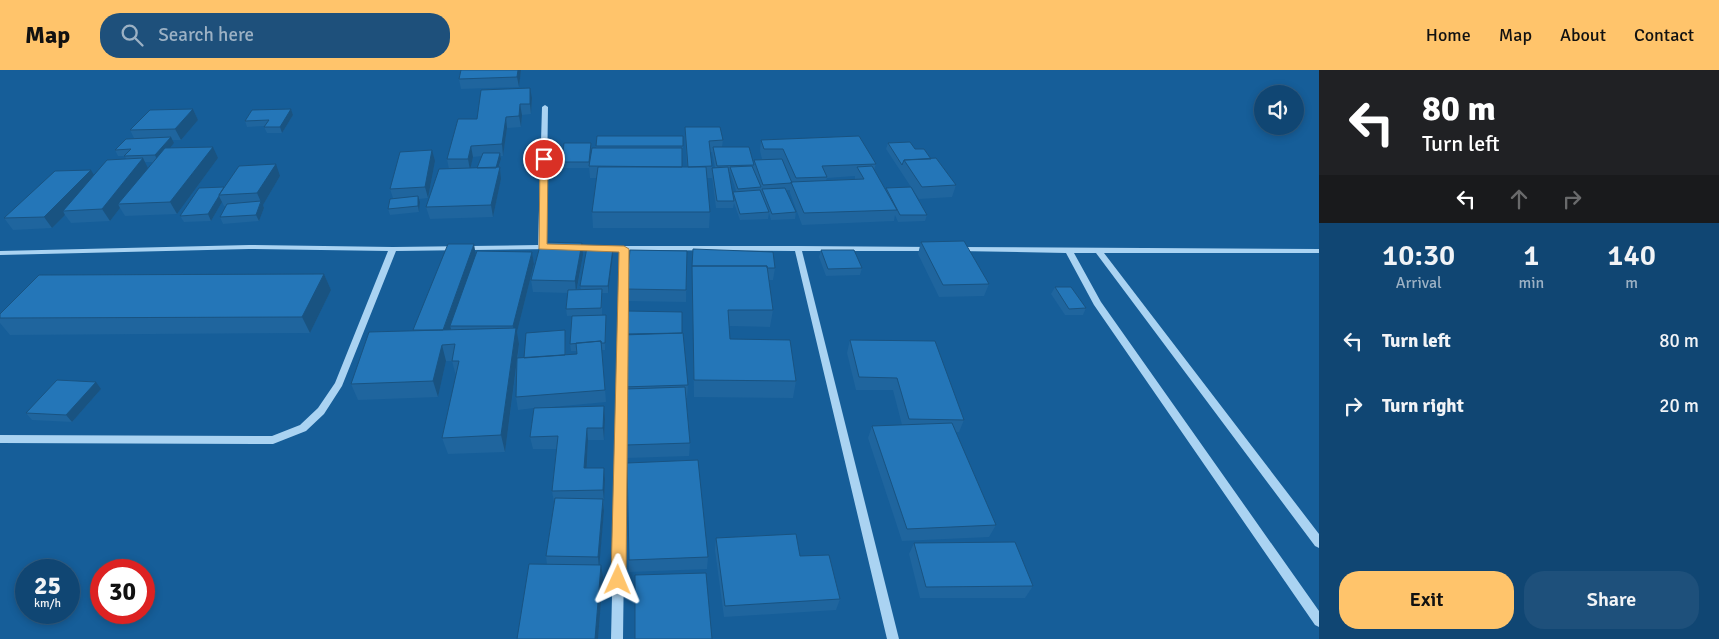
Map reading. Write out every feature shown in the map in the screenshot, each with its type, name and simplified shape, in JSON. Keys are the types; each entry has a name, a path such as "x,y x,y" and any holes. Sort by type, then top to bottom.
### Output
{"street":[{"path":"542,247 545,107"},
{"path":"0,253 248,247 392,249 542,247 624,249 943,249"},
{"path":"798,248 893,639"},
{"path":"0,439 273,440 303,428 321,411 339,384 392,249"},
{"path":"618,639 624,249"},
{"path":"952,249 1319,251"},
{"path":"1069,250 1097,303 1319,621"},
{"path":"1098,251 1319,543"}],"building":[{"path":"461,70 518,70 517,77 459,79"},
{"path":"530,88 530,104 520,104 519,116 506,117 502,144 471,146 468,159 447,159 458,119 477,119 481,90"},
{"path":"193,109 175,129 130,130 150,110"},
{"path":"291,109 280,127 264,127 269,120 245,121 252,110"},
{"path":"685,127 720,127 723,140 709,141 712,166 688,167"},
{"path":"597,136 683,136 683,146 596,146"},
{"path":"859,136 876,164 822,166 827,177 796,178 783,149 764,149 761,140"},
{"path":"171,137 155,155 124,156 131,149 115,150 126,139"},
{"path":"910,142 915,149 924,149 931,159 904,160 902,165 888,143"},
{"path":"564,143 591,143 589,162 562,162"},
{"path":"213,147 170,202 118,204 165,148"},
{"path":"713,147 749,147 754,165 717,166"},
{"path":"592,148 682,148 682,167 589,166"},
{"path":"432,150 425,187 390,189 400,152"},
{"path":"483,153 500,153 496,168 477,168"},
{"path":"143,158 102,209 63,211 107,160"},
{"path":"936,158 956,185 922,187 904,160"},
{"path":"782,159 792,183 763,185 754,160"},
{"path":"276,164 257,193 219,195 239,166"},
{"path":"752,166 761,187 738,189 730,167"},
{"path":"872,166 897,210 804,213 791,182 864,179 857,167"},
{"path":"500,167 491,205 426,207 439,169"},
{"path":"598,167 706,167 710,212 592,212"},
{"path":"728,167 734,201 717,201 712,168"},
{"path":"91,170 44,217 4,218 55,171"},
{"path":"224,187 208,214 180,216 199,188"},
{"path":"911,187 927,215 900,215 886,188"},
{"path":"785,188 796,212 772,214 762,189"},
{"path":"760,190 769,212 740,214 733,192"},
{"path":"418,196 418,206 388,209 390,199"},
{"path":"261,201 256,215 220,217 227,204"},
{"path":"964,241 989,284 943,285 921,242"},
{"path":"541,242 582,243 575,281 531,280"},
{"path":"448,244 474,244 443,330 413,330"},
{"path":"587,247 613,248 608,286 580,286"},
{"path":"693,249 773,252 775,268 767,268 767,266 692,266"},
{"path":"630,250 687,251 686,290 626,289"},
{"path":"821,250 854,250 862,268 828,269"},
{"path":"477,251 532,252 513,326 450,326"},
{"path":"692,266 767,266 773,310 728,310 730,339 790,340 796,381 694,380"},
{"path":"324,274 302,317 0,318 0,314 39,275"},
{"path":"1055,287 1071,287 1086,308 1069,309"},
{"path":"602,289 601,308 566,309 568,290"},
{"path":"628,311 682,312 682,333 626,334"},
{"path":"606,315 605,343 601,343 601,341 570,344 572,316"},
{"path":"516,328 501,435 442,438 459,361 452,361 455,344 442,345 433,381 351,384 369,332"},
{"path":"565,330 565,355 524,358 526,333"},
{"path":"683,333 688,385 622,387 622,335"},
{"path":"850,340 935,341 964,420 909,419 897,378 859,377"},
{"path":"601,341 605,390 516,397 517,358 577,354 576,343"},
{"path":"57,380 96,382 66,415 26,413"},
{"path":"685,387 690,443 626,445 626,389"},
{"path":"604,406 603,428 587,428 584,468 604,468 603,490 552,491 558,436 530,437 534,408"},
{"path":"952,423 996,525 907,529 872,426"},
{"path":"698,460 708,557 629,560 627,463"},
{"path":"555,498 603,499 598,557 546,556"},
{"path":"796,534 800,556 829,555 840,599 725,606 716,538"},
{"path":"1015,542 1033,586 926,587 914,543"},
{"path":"529,564 601,565 595,639 517,639"},
{"path":"706,573 712,639 635,639 635,575"}],"route":[{"path":"544,159 542,247 624,249 618,580"}]}
